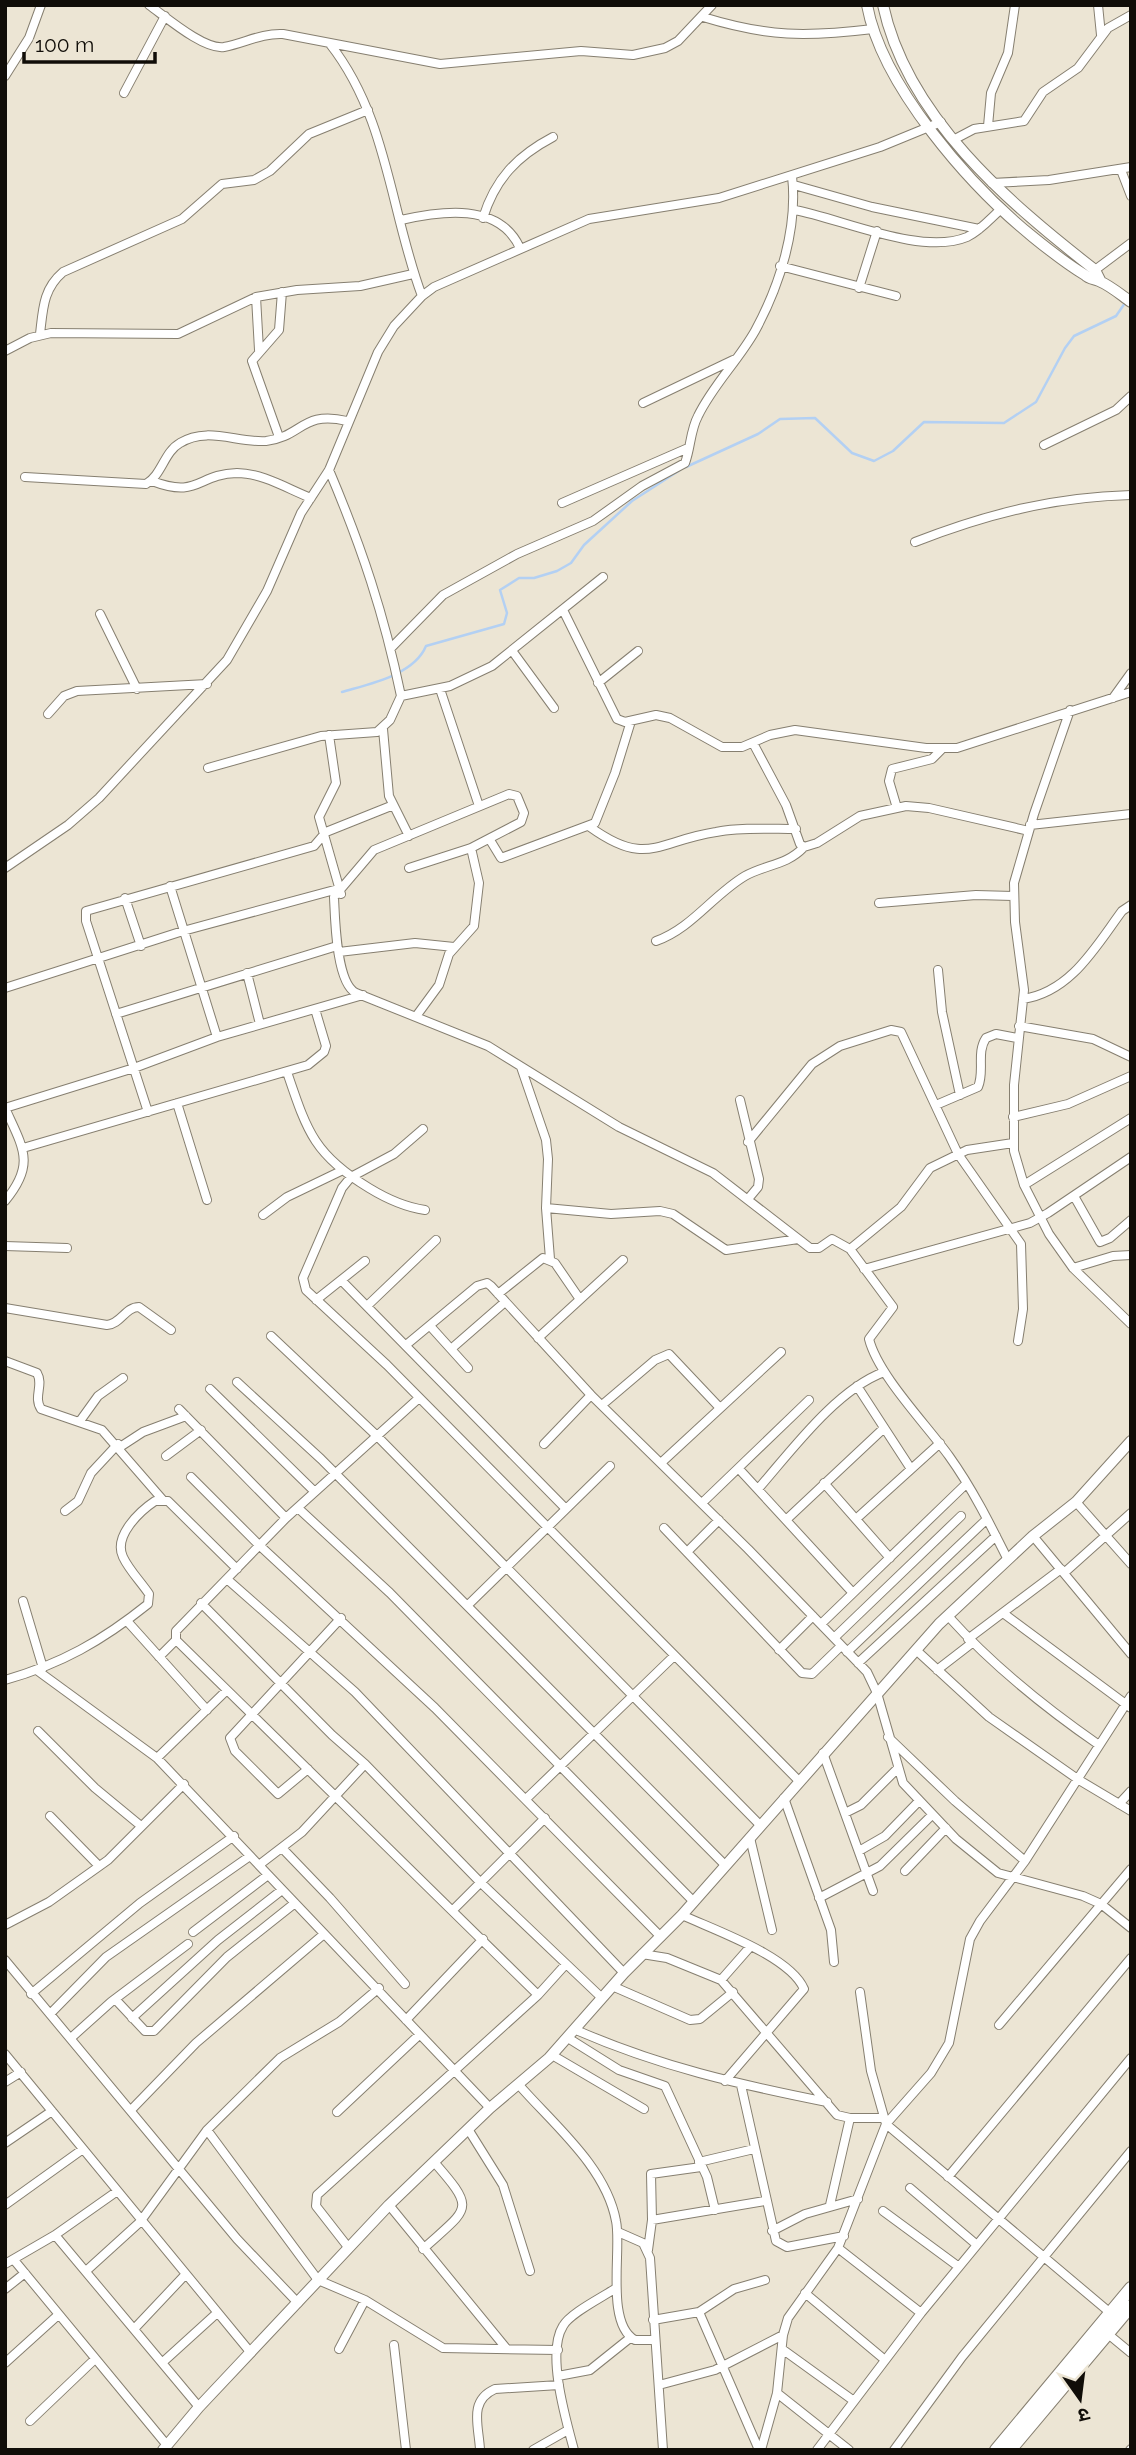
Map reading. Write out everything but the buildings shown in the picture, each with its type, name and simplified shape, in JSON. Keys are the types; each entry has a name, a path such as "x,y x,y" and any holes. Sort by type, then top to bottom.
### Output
{"main road":[{"path":"1010,2450 1108,2334 1114,2317 1131,2288"},
{"path":"996,2450 1114,2317 1131,2306"}],"street":[{"path":"5,76 29,38 41,5"},
{"path":"149,5 215,47 271,34 440,64 581,51 633,55 671,45 712,5"},
{"path":"867,5 873,29 891,73 929,128 1001,209 1087,278 1101,282 1131,302"},
{"path":"883,5 899,57 941,122 992,183 1024,214 1095,270 1101,282"},
{"path":"988,126 990,93 1008,53 1015,5"},
{"path":"1098,5 1101,35"},
{"path":"956,139 988,126 1024,121 1043,92 1078,68 1101,35 1131,15"},
{"path":"124,93 165,16"},
{"path":"702,17 772,34 795,36 873,29"},
{"path":"330,44 359,86 368,110 391,177 414,274 422,296"},
{"path":"40,334 44,298 55,279 63,272 182,219 222,184 254,180 270,171 309,134 368,110"},
{"path":"5,868 68,825 99,798 227,660 267,591 301,513 329,470 378,352 394,326 422,296 520,248 590,219 695,204 793,180 941,122"},
{"path":"482,218 492,192 505,171 553,137"},
{"path":"992,183 1049,180 1131,167"},
{"path":"1121,170 1131,196"},
{"path":"391,648 443,595 517,554 593,521 642,486 685,463 696,419 754,331 780,266 795,210 793,180"},
{"path":"793,180 873,206 979,229"},
{"path":"795,210 934,242 967,237 1001,209"},
{"path":"401,220 452,211 482,218 507,228 520,248"},
{"path":"859,288 877,231"},
{"path":"1095,270 1131,243"},
{"path":"780,266 897,296"},
{"path":"5,351 40,334 178,334 256,297 282,292 360,286 414,274"},
{"path":"279,437 264,388 252,361 279,330 282,292"},
{"path":"256,297 259,350"},
{"path":"643,403 736,359"},
{"path":"1044,445 1116,410 1131,396"},
{"path":"152,481 171,450 184,440 214,435 265,441 321,417 347,422"},
{"path":"562,503 688,448"},
{"path":"329,470 361,544 391,648 401,696 383,729 391,806 409,836"},
{"path":"25,477 139,485 152,481 180,489 240,473 268,480 311,498"},
{"path":"915,542 1011,509 1080,498 1131,495"},
{"path":"401,696 440,689 463,681 513,652 603,578"},
{"path":"564,611 611,713 617,719 631,721 664,716 722,747 733,749 795,730 941,750 999,736 1070,710 1112,701 1131,692"},
{"path":"100,614 137,689"},
{"path":"597,683 638,651"},
{"path":"513,652 554,708"},
{"path":"1112,701 1131,673"},
{"path":"48,714 71,693 204,687"},
{"path":"440,689 479,806"},
{"path":"1070,710 1030,828 1013,896 1023,999 1017,1038 1013,1143 1024,1185 1040,1218 1073,1268 1126,1315 1131,1324"},
{"path":"490,840 501,858 590,827 601,813 631,721"},
{"path":"208,768 329,735 370,733 383,729"},
{"path":"329,735 336,783 319,817 340,892"},
{"path":"753,743 796,829 800,844 804,847"},
{"path":"897,808 889,781 892,769 921,763 937,756 941,750"},
{"path":"410,869 471,848 522,822 524,813 513,794 367,855 334,897 338,949 351,990 488,1046 619,1127 713,1173 814,1250 832,1239 849,1249 893,1307 869,1339 884,1372 940,1443 967,1483 1008,1560"},
{"path":"148,1112 86,911 314,846 331,829 391,806"},
{"path":"656,941 678,932 747,875 782,864 804,847 810,847 860,816 918,806 1030,828 1131,814"},
{"path":"590,827 616,844 646,851 714,832 796,829"},
{"path":"416,1015 439,985 454,947 474,926 479,883 471,848"},
{"path":"170,886 217,1037"},
{"path":"5,988 183,931 340,892"},
{"path":"879,903 976,895 1013,896"},
{"path":"125,898 141,946"},
{"path":"1023,999 1046,995 1067,980 1131,905"},
{"path":"116,1014 247,973 338,949 415,943 454,947"},
{"path":"938,970 943,1021 960,1096"},
{"path":"247,973 260,1024"},
{"path":"5,1201 24,1173 23,1148 5,1108 134,1068 217,1037 363,995"},
{"path":"23,1148 308,1065 324,1052 324,1037 315,1009"},
{"path":"1019,1026 1093,1039 1131,1057"},
{"path":"748,1142 812,1063 840,1046 897,1030 906,1038 958,1154 1021,1244 1023,1309 1018,1341"},
{"path":"936,1105 960,1096 980,1083 981,1051 986,1038 996,1034 1017,1038"},
{"path":"521,1067 540,1115 546,1140 546,1208 550,1259 579,1297"},
{"path":"287,1072 311,1135 325,1155 341,1171 389,1200 425,1210"},
{"path":"1013,1117 1068,1104 1131,1076"},
{"path":"740,1100 760,1184 748,1199"},
{"path":"177,1103 207,1200"},
{"path":"1024,1185 1131,1118"},
{"path":"422,1129 394,1154 351,1177 338,1196 303,1278 306,1290 419,1398 799,1781"},
{"path":"849,1249 901,1207 930,1168 958,1154 1013,1143"},
{"path":"863,1269 1040,1218 1131,1157"},
{"path":"263,1215 287,1197 341,1171"},
{"path":"1074,1196 1100,1242 1110,1238 1131,1220"},
{"path":"546,1208 611,1214 660,1211 673,1214 726,1250 798,1239"},
{"path":"367,1306 436,1240"},
{"path":"5,1246 67,1248"},
{"path":"1073,1268 1114,1256 1131,1255"},
{"path":"498,1294 537,1260 550,1259"},
{"path":"538,1338 579,1297 623,1260"},
{"path":"316,1300 365,1261"},
{"path":"341,1280 566,1509"},
{"path":"406,1345 481,1283 487,1283 591,1395 662,1462 867,1672 877,1693 902,1783 932,1815 988,1867 1013,1879 1083,1896 1101,1904 1131,1928"},
{"path":"451,1349 505,1303"},
{"path":"5,1308 107,1325 139,1307 171,1330"},
{"path":"431,1326 468,1368"},
{"path":"271,1336 377,1436 760,1825"},
{"path":"662,1462 781,1352"},
{"path":"602,1405 655,1360 668,1354 720,1408"},
{"path":"5,1361 37,1373 40,1383 37,1401 41,1409 95,1425 119,1446 162,1499 175,1507 237,1569"},
{"path":"758,1489 819,1421 857,1387 884,1372"},
{"path":"80,1421 98,1396 123,1378"},
{"path":"237,1382 468,1605 726,1865"},
{"path":"857,1387 911,1469"},
{"path":"210,1389 315,1492"},
{"path":"544,1444 591,1395"},
{"path":"159,1657 176,1640 176,1631 201,1603 228,1580 286,1518 419,1398"},
{"path":"702,1503 809,1400"},
{"path":"65,1511 78,1500 91,1473 119,1446 183,1412 286,1518"},
{"path":"786,1520 883,1429"},
{"path":"166,1456 201,1430"},
{"path":"117,2192 10,2262 25,2273 165,2447 199,2407 389,2205 572,2034 624,1973 694,1902 823,1753 948,1616 1033,1536 1076,1502 1131,1441"},
{"path":"856,1520 940,1443"},
{"path":"468,1605 507,1570 610,1466"},
{"path":"738,1469 853,1593"},
{"path":"191,1477 259,1545 341,1618 526,1799 661,1937"},
{"path":"824,1483 890,1558"},
{"path":"821,1624 967,1483"},
{"path":"5,1680 41,1670 96,1644 127,1621 150,1599 123,1558 121,1546 136,1517 144,1508 162,1499"},
{"path":"1076,1502 1131,1564"},
{"path":"298,1508 390,1593 694,1902"},
{"path":"937,1670 1003,1613 1062,1571 1131,1513"},
{"path":"834,1638 961,1516"},
{"path":"664,1528 779,1650 807,1675 844,1649 987,1519"},
{"path":"688,1551 719,1520"},
{"path":"858,1663 996,1536"},
{"path":"1033,1536 1131,1654"},
{"path":"228,1580 355,1692 624,1973"},
{"path":"23,1601 41,1670 157,1758 184,1784 490,2108"},
{"path":"201,1603 480,1881 602,1998"},
{"path":"1003,1613 1128,1706"},
{"path":"779,1650 813,1616"},
{"path":"948,1616 970,1641 1035,1701 1099,1745"},
{"path":"308,1769 284,1793 278,1794 269,1788 231,1745 230,1738 341,1618"},
{"path":"127,1621 207,1710"},
{"path":"176,1640 538,1994"},
{"path":"916,1650 989,1717 1079,1780 1131,1811"},
{"path":"526,1799 674,1656"},
{"path":"157,1758 227,1690"},
{"path":"760,2450 777,2393 783,2335 788,2318 844,2236 885,2121 941,2059 956,2021 963,1964 970,1939 1079,1780 1099,1745 1128,1706 1131,1696"},
{"path":"38,1731 95,1788 141,1826"},
{"path":"888,1737 955,1801 1025,1861"},
{"path":"823,1753 873,1891"},
{"path":"259,1865 282,1848 338,1797 365,1764"},
{"path":"845,1813 861,1805 897,1769"},
{"path":"5,1925 49,1902 99,1866 184,1784"},
{"path":"1119,1804 1131,1791"},
{"path":"784,1798 831,1930 834,1962"},
{"path":"859,1851 885,1836 919,1801"},
{"path":"819,1898 885,1862 932,1815"},
{"path":"50,1816 99,1866"},
{"path":"454,1909 545,1818"},
{"path":"905,1871 946,1828"},
{"path":"31,1994 141,1903 234,1836"},
{"path":"750,1838 772,1930"},
{"path":"282,1848 405,1984"},
{"path":"50,2014 106,1957 250,1856"},
{"path":"999,2025 1131,1869"},
{"path":"193,1932 268,1875"},
{"path":"132,2018 218,1940 282,1890"},
{"path":"115,1999 145,2031 154,2031 226,1956 295,1903"},
{"path":"682,1915 750,1947 786,1969 799,1980 804,1989 725,2081"},
{"path":"132,2109 196,2043 324,1934"},
{"path":"406,2020 483,1939"},
{"path":"72,2037 115,1999 188,1944"},
{"path":"721,1980 750,1947"},
{"path":"642,1954 667,1958 721,1980 768,2031 837,2115 885,2121"},
{"path":"947,2177 1131,1958"},
{"path":"5,1960 31,1994 72,2037 180,2166 237,2239 298,2303"},
{"path":"348,2247 316,2206 317,2195 456,2073 566,1964"},
{"path":"612,1986 690,2020 700,2019 733,1992"},
{"path":"86,2271 140,2222 207,2130 286,2052 339,2022 379,1989"},
{"path":"860,1992 871,2071 885,2121 947,2177 1114,2317"},
{"path":"572,2034 658,2063 725,2081 827,2102"},
{"path":"572,2034 620,2070 665,2086 700,2164 715,2210"},
{"path":"337,2112 419,2035"},
{"path":"5,2054 140,2222 251,2353"},
{"path":"552,2055 644,2109"},
{"path":"817,2450 921,2313 1131,2058"},
{"path":"5,2082 20,2072"},
{"path":"519,2085 597,2175 614,2211 618,2232 616,2288 621,2315 630,2338"},
{"path":"741,2085 776,2241 788,2247 844,2236"},
{"path":"5,2143 51,2111"},
{"path":"830,2205 850,2118"},
{"path":"468,2129 503,2185 530,2271"},
{"path":"207,2130 318,2280 365,2300 443,2348 558,2350"},
{"path":"663,2450 648,2250 652,2220 651,2174 700,2164 754,2148"},
{"path":"5,2205 83,2149"},
{"path":"894,2450 962,2357 1131,2151"},
{"path":"423,2249 462,2211 464,2202 462,2194 434,2162"},
{"path":"910,2188 977,2245"},
{"path":"772,2231 830,2205 858,2199"},
{"path":"652,2220 765,2201"},
{"path":"389,2205 506,2348"},
{"path":"883,2211 959,2267"},
{"path":"618,2232 634,2238 648,2250"},
{"path":"55,2235 199,2407"},
{"path":"838,2248 921,2313"},
{"path":"5,2289 25,2273"},
{"path":"135,2328 185,2275"},
{"path":"653,2320 699,2312 734,2289 765,2280"},
{"path":"573,2450 559,2381 560,2333 568,2319 616,2288"},
{"path":"805,2293 885,2360"},
{"path":"339,2349 365,2300"},
{"path":"699,2312 760,2450"},
{"path":"163,2362 217,2313"},
{"path":"5,2363 57,2316"},
{"path":"1108,2334 1131,2353"},
{"path":"659,2385 696,2376 783,2335"},
{"path":"480,2450 476,2412 487,2393 495,2389 559,2381 590,2370 630,2338 655,2340"},
{"path":"394,2344 406,2450"},
{"path":"782,2349 854,2401"},
{"path":"30,2421 95,2359"},
{"path":"777,2393 849,2450"},
{"path":"533,2450 568,2430"}],"waterway":[{"path":"686,467 758,434 780,419 815,418 852,453 874,461 893,451 924,422 1004,423 1036,402 1074,336 1116,316 1125,303"},
{"path":"342,692 377,682 401,671 412,664 426,646 504,624 507,613 500,590 519,578 534,578 557,571 571,563 584,545 632,501 680,470"}]}
